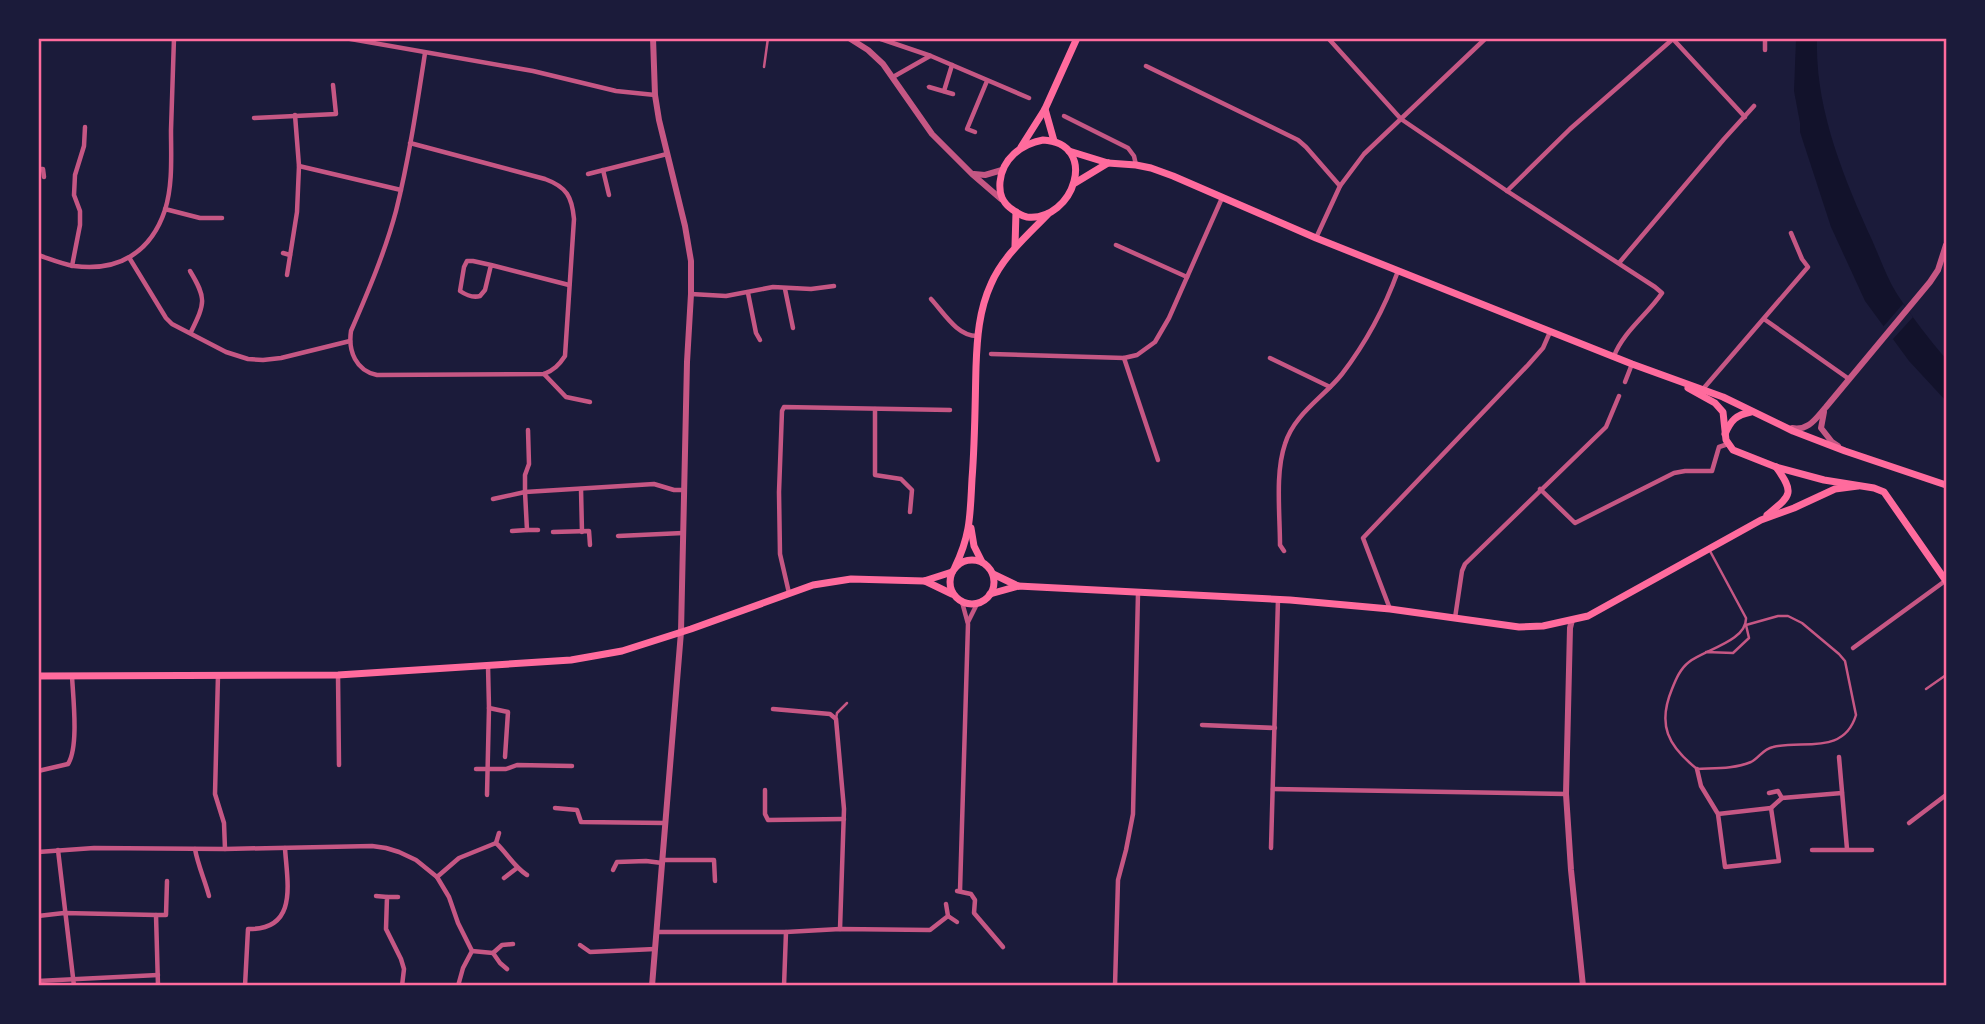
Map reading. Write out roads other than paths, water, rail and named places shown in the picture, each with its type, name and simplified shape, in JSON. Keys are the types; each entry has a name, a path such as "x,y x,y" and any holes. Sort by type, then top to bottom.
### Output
{"main road":[{"path":"1019,150 1045,109 1077,38"},
{"path":"1045,109 1054,141"},
{"path":"1048,214 1025,217 1002,199 1002,170 1009,158 1033,142 1054,141 1069,151 1108,163 1151,168 1550,332 1677,382 1703,389 1787,428 1845,451 1947,485"},
{"path":"1069,151 1077,167 1075,183"},
{"path":"924,581 953,594 962,602 977,604 990,594 994,583 993,574 982,562 974,546 970,524 977,336 983,304 991,282 1015,247 1059,206 1075,183 1108,163"},
{"path":"1015,247 1016,212"},
{"path":"1677,382 1715,403 1723,412 1725,434 1733,450 1776,467 1884,492 1946,580"},
{"path":"1725,434 1731,421 1739,414 1751,412"},
{"path":"1761,520 1786,499 1789,491 1776,467"},
{"path":"990,594 1018,586 1279,599 1390,609 1519,627 1543,626 1597,611 1761,520 1835,489 1858,486"},
{"path":"953,594 950,580 970,524"},
{"path":"38,676 338,674 548,663 622,651 813,585 838,580 924,581 954,570 961,563 970,560 982,562"},
{"path":"993,574 1018,586"}],"street":[{"path":"38,256 72,266 110,265 130,259 155,231 165,209 171,167 174,38"},
{"path":"345,38 541,72 616,91 655,94"},
{"path":"652,985 681,632 691,294 691,261 685,226 655,94 653,38"},
{"path":"849,38 883,64 932,134 1002,199"},
{"path":"878,38 930,56 1028,98"},
{"path":"1328,38 1401,118 1662,293 1625,336 1614,357"},
{"path":"1316,238 1340,186 1364,154 1486,38"},
{"path":"1765,38 1765,50"},
{"path":"1507,191 1570,129 1673,39 1745,117"},
{"path":"410,143 557,183 567,193 573,203 574,219 565,356 559,366 544,374 377,375 368,374 358,366 350,341 351,331 388,237 401,190 425,52"},
{"path":"893,77 930,56"},
{"path":"944,92 952,65"},
{"path":"1146,66 1298,140 1340,186"},
{"path":"975,132 967,129 988,81"},
{"path":"254,118 336,114 333,85"},
{"path":"929,87 953,93"},
{"path":"1619,263 1754,106"},
{"path":"286,275 298,212 299,166 295,116"},
{"path":"1064,116 1128,148 1136,165"},
{"path":"72,266 80,225 80,211 74,195 75,174 84,146 85,127"},
{"path":"588,174 667,154"},
{"path":"299,166 401,190"},
{"path":"38,169 43,169 44,177"},
{"path":"603,170 609,195"},
{"path":"972,174 1002,170"},
{"path":"991,354 1124,358 1137,355 1155,342 1170,318 1222,198"},
{"path":"165,209 200,218 222,218"},
{"path":"1703,389 1808,267 1791,233"},
{"path":"1116,245 1187,277"},
{"path":"1787,428 1799,429 1810,425 1826,407 1938,270 1947,245"},
{"path":"283,253 290,255"},
{"path":"130,259 166,318 179,329 191,332 226,352 248,359 263,360 350,341"},
{"path":"491,265 485,290 480,296 460,291 467,261 491,265 569,285"},
{"path":"1284,551 1280,545 1280,466 1285,442 1309,407 1340,376 1366,337 1398,270"},
{"path":"190,271 202,291 202,300 191,332"},
{"path":"691,294 726,296 773,287 811,289 834,286"},
{"path":"785,289 793,328"},
{"path":"748,292 756,333 760,340"},
{"path":"931,299 959,330 967,336 977,336"},
{"path":"1764,318 1849,379"},
{"path":"1390,609 1363,538 1528,365 1543,348 1550,332"},
{"path":"1124,358 1158,460"},
{"path":"1270,358 1330,387"},
{"path":"1625,382 1632,364"},
{"path":"544,374 566,397 590,402"},
{"path":"1455,618 1465,564 1606,426 1619,396"},
{"path":"789,593 780,554 779,492 784,407 950,410"},
{"path":"1826,407 1821,428 1832,442 1845,451"},
{"path":"875,409 875,475 901,479 912,490 910,512"},
{"path":"527,530 525,475 529,464 528,430"},
{"path":"1540,489 1575,523 1674,473 1712,471 1719,447 1728,444"},
{"path":"493,499 525,492 654,484 684,490"},
{"path":"581,489 582,531"},
{"path":"512,531 538,530"},
{"path":"552,532 589,531 590,545"},
{"path":"618,536 684,533"},
{"path":"1853,648 1946,580"},
{"path":"1115,985 1118,880 1133,814 1138,593"},
{"path":"1271,848 1279,599"},
{"path":"962,602 968,622 959,891 971,894 975,900 974,913 1003,947"},
{"path":"968,622 977,604"},
{"path":"1572,620 1566,794 1583,985"},
{"path":"487,795 488,666"},
{"path":"218,674 215,794 224,823 225,849"},
{"path":"338,674 339,765"},
{"path":"38,771 68,764 72,756 72,676"},
{"path":"489,708 508,712 505,757"},
{"path":"773,709 830,714 836,719 844,819 840,929"},
{"path":"1202,725 1275,728"},
{"path":"1839,757 1847,849"},
{"path":"476,769 506,769 517,765 572,766"},
{"path":"1697,769 1701,786 1718,814 1725,867 1779,861 1771,808"},
{"path":"1273,789 1566,794"},
{"path":"765,790 765,814 768,820 844,819"},
{"path":"1769,793 1778,791 1782,798"},
{"path":"1718,814 1771,808 1782,798 1842,793"},
{"path":"1909,823 1947,795"},
{"path":"555,808 577,810 581,822 665,823"},
{"path":"496,843 499,833"},
{"path":"496,843 517,868 527,875"},
{"path":"437,877 459,858 496,843"},
{"path":"38,852 94,848 386,848 416,860 437,877 449,897 472,951"},
{"path":"245,985 248,929 275,923 286,907 285,848"},
{"path":"195,849 209,896"},
{"path":"58,850 74,985"},
{"path":"1812,850 1872,850"},
{"path":"613,870 617,862 714,860 715,881"},
{"path":"504,878 517,868"},
{"path":"38,916 64,913 166,915 167,881"},
{"path":"376,896 398,897"},
{"path":"387,897 386,929 404,969 402,985"},
{"path":"946,904 948,916 957,922"},
{"path":"156,915 158,985"},
{"path":"657,932 930,930 948,916"},
{"path":"785,985 786,932"},
{"path":"493,953 502,945 513,944"},
{"path":"580,945 590,952 655,949"},
{"path":"472,951 493,953 507,969"},
{"path":"458,985 472,951"},
{"path":"38,981 158,975"}],"lane":[{"path":"764,67 768,38"},
{"path":"1706,652 1733,653 1749,638 1746,618 1708,548"},
{"path":"1778,616 1793,618 1839,654 1848,671 1856,715 1854,724 1840,738 1826,743 1772,747 1751,762 1727,768 1697,769 1677,751 1667,734 1664,716 1667,704 1677,676 1688,662 1730,640 1742,632 1746,625 1778,616"},
{"path":"1926,690 1947,675"},
{"path":"836,719 837,713 847,703"}]}
